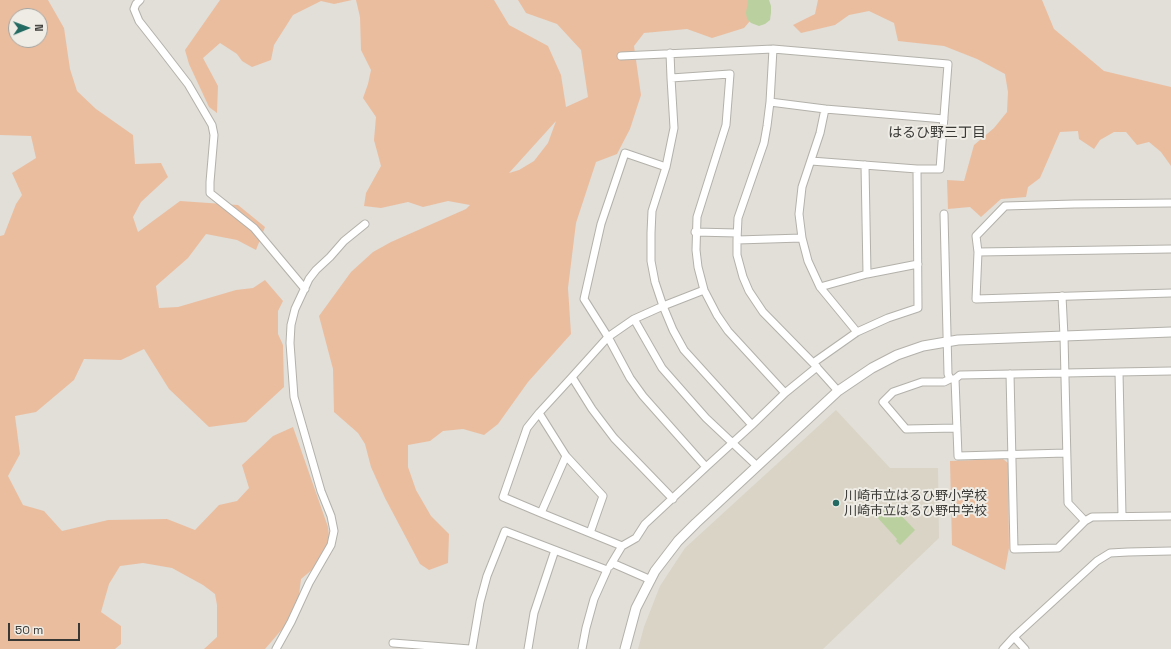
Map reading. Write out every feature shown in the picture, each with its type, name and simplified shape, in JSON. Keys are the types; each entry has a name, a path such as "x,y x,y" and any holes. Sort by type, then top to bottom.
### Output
{"street":[{"path":"140,0 134,9 138,22 188,84 212,125 214,135 210,194 254,228 305,289"},
{"path":"773,49 767,126 764,143 738,218 738,256 743,277 763,312 815,365 838,391"},
{"path":"621,56 773,49 948,64 940,169 917,169 811,161"},
{"path":"670,53 674,128 666,167 652,211 650,233 651,261 655,282 673,330 684,350 752,425"},
{"path":"671,78 730,74 726,125 697,217 696,232 698,267 704,290 717,315 728,331 785,393"},
{"path":"770,102 825,109 944,118"},
{"path":"825,109 820,133 802,188 799,214 802,238 808,262 820,287 857,332"},
{"path":"666,167 625,153 601,224 584,299 608,337 630,378 643,396 706,467"},
{"path":"864,165 867,274"},
{"path":"582,649 594,599 607,570 622,546 636,538 645,524 733,444 815,365 857,332 888,318 918,308 917,169"},
{"path":"1171,202 1005,206 976,236 978,252 976,298 1171,293"},
{"path":"944,214 948,374 953,379 958,456 1066,453"},
{"path":"276,649 292,622 309,583 331,545 334,531 331,516 316,477 294,397 290,343 291,325 309,279 344,242 365,224"},
{"path":"696,232 737,237 802,238"},
{"path":"978,252 1171,250"},
{"path":"820,287 867,274 918,264"},
{"path":"622,546 503,497 527,428 608,337 634,319 704,290"},
{"path":"1062,296 1068,503 1084,521"},
{"path":"634,319 662,368 706,418 757,466"},
{"path":"625,649 636,608 656,571 678,541 696,522 838,391 872,368 897,355 923,346 947,341 978,338 1171,332"},
{"path":"957,428 906,429 883,402 893,392 922,382 944,382 960,375 1171,371"},
{"path":"1119,372 1122,516"},
{"path":"1010,374 1014,549 1058,548 1084,521 1092,517 1171,516"},
{"path":"572,377 592,409 614,438 673,499"},
{"path":"539,413 566,456 603,496 590,533"},
{"path":"541,513 566,456"},
{"path":"393,644 416,647 471,649 480,602 487,576 505,531 607,570"},
{"path":"528,649 534,613 555,550"},
{"path":"1003,649 1014,637 1097,561 1110,554 1171,551"},
{"path":"612,563 651,580"},
{"path":"1014,637 1025,649"}],"shaded area":[{"path":"0,0 48,0 64,28 70,69 77,91 96,109 133,135 135,164 161,163 168,177 141,202 133,217 138,232 180,201 238,205 265,227 256,250 237,240 206,234 188,258 156,286 159,308 178,307 236,290 253,288 265,280 283,301 278,311 278,334 283,345 284,387 246,422 209,427 169,389 144,349 121,360 84,359 74,380 36,412 15,416 20,454 8,476 23,505 44,511 62,531 108,520 167,519 195,530 219,505 237,501 249,488 242,465 273,436 293,427 328,527 331,554 301,579 297,612 265,649 204,649 217,637 217,605 215,594 203,585 172,568 143,563 120,566 109,584 101,612 121,626 121,644 115,649 0,649 0,236 4,235 16,204 22,195 12,173 36,158 31,136 0,135"},
{"path":"220,0 352,0 334,4 321,1 293,15 274,45 271,60 252,67 242,61 237,54 220,43 203,58 218,86 217,113 209,107 189,64 185,50"},
{"path":"356,0 494,0 509,25 548,46 561,75 566,107 588,97 581,50 557,24 526,13 518,0 768,0 744,28 712,38 687,29 644,33 634,46 641,95 630,129 617,154 596,162 576,223 568,288 571,334 528,382 498,424 484,435 463,429 443,431 430,441 408,445 408,467 416,490 431,516 449,534 448,563 429,570 420,564 385,498 371,467 365,444 358,433 334,412 333,369 319,316 351,272 373,252 391,242 466,209 470,205 448,201 423,207 408,202 381,208 364,206 366,193 381,166 374,140 376,117 363,98 371,70 361,50 360,17","holes":["556,121 548,143 534,161 519,170 509,173"]},
{"path":"748,0 769,0 771,6 770,20 759,26 751,23 747,19 746,13"},
{"path":"818,0 1042,0 1054,29 1104,71 1171,87 1171,166 1161,152 1149,142 1137,145 1126,132 1114,132 1100,140 1094,149 1079,139 1078,131 1060,132 1040,178 1028,187 1026,197 1001,199 981,217 970,207 948,209 947,180 964,181 974,145 994,128 1007,112 1008,92 1005,74 977,59 944,46 898,41 894,23 869,11 849,15 835,25 801,33 793,25 815,14"},
{"name":"川崎市立はるひ野小学校 川崎市立はるひ野中学校","path":"836,410 890,468 938,468 939,538 823,649 638,649 644,627 660,586 685,548"},
{"path":"1003,459 1008,463 1009,548 1005,570 952,545 950,461"},
{"path":"890,504 915,530 900,545 896,541 897,539 877,517"}],"place":[{"name":"川崎市立はるひ野小学校 川崎市立はるひ野中学校","path":"836,503"}],"district":[{"name":"はるひ野三丁目","path":"937,133"}]}
